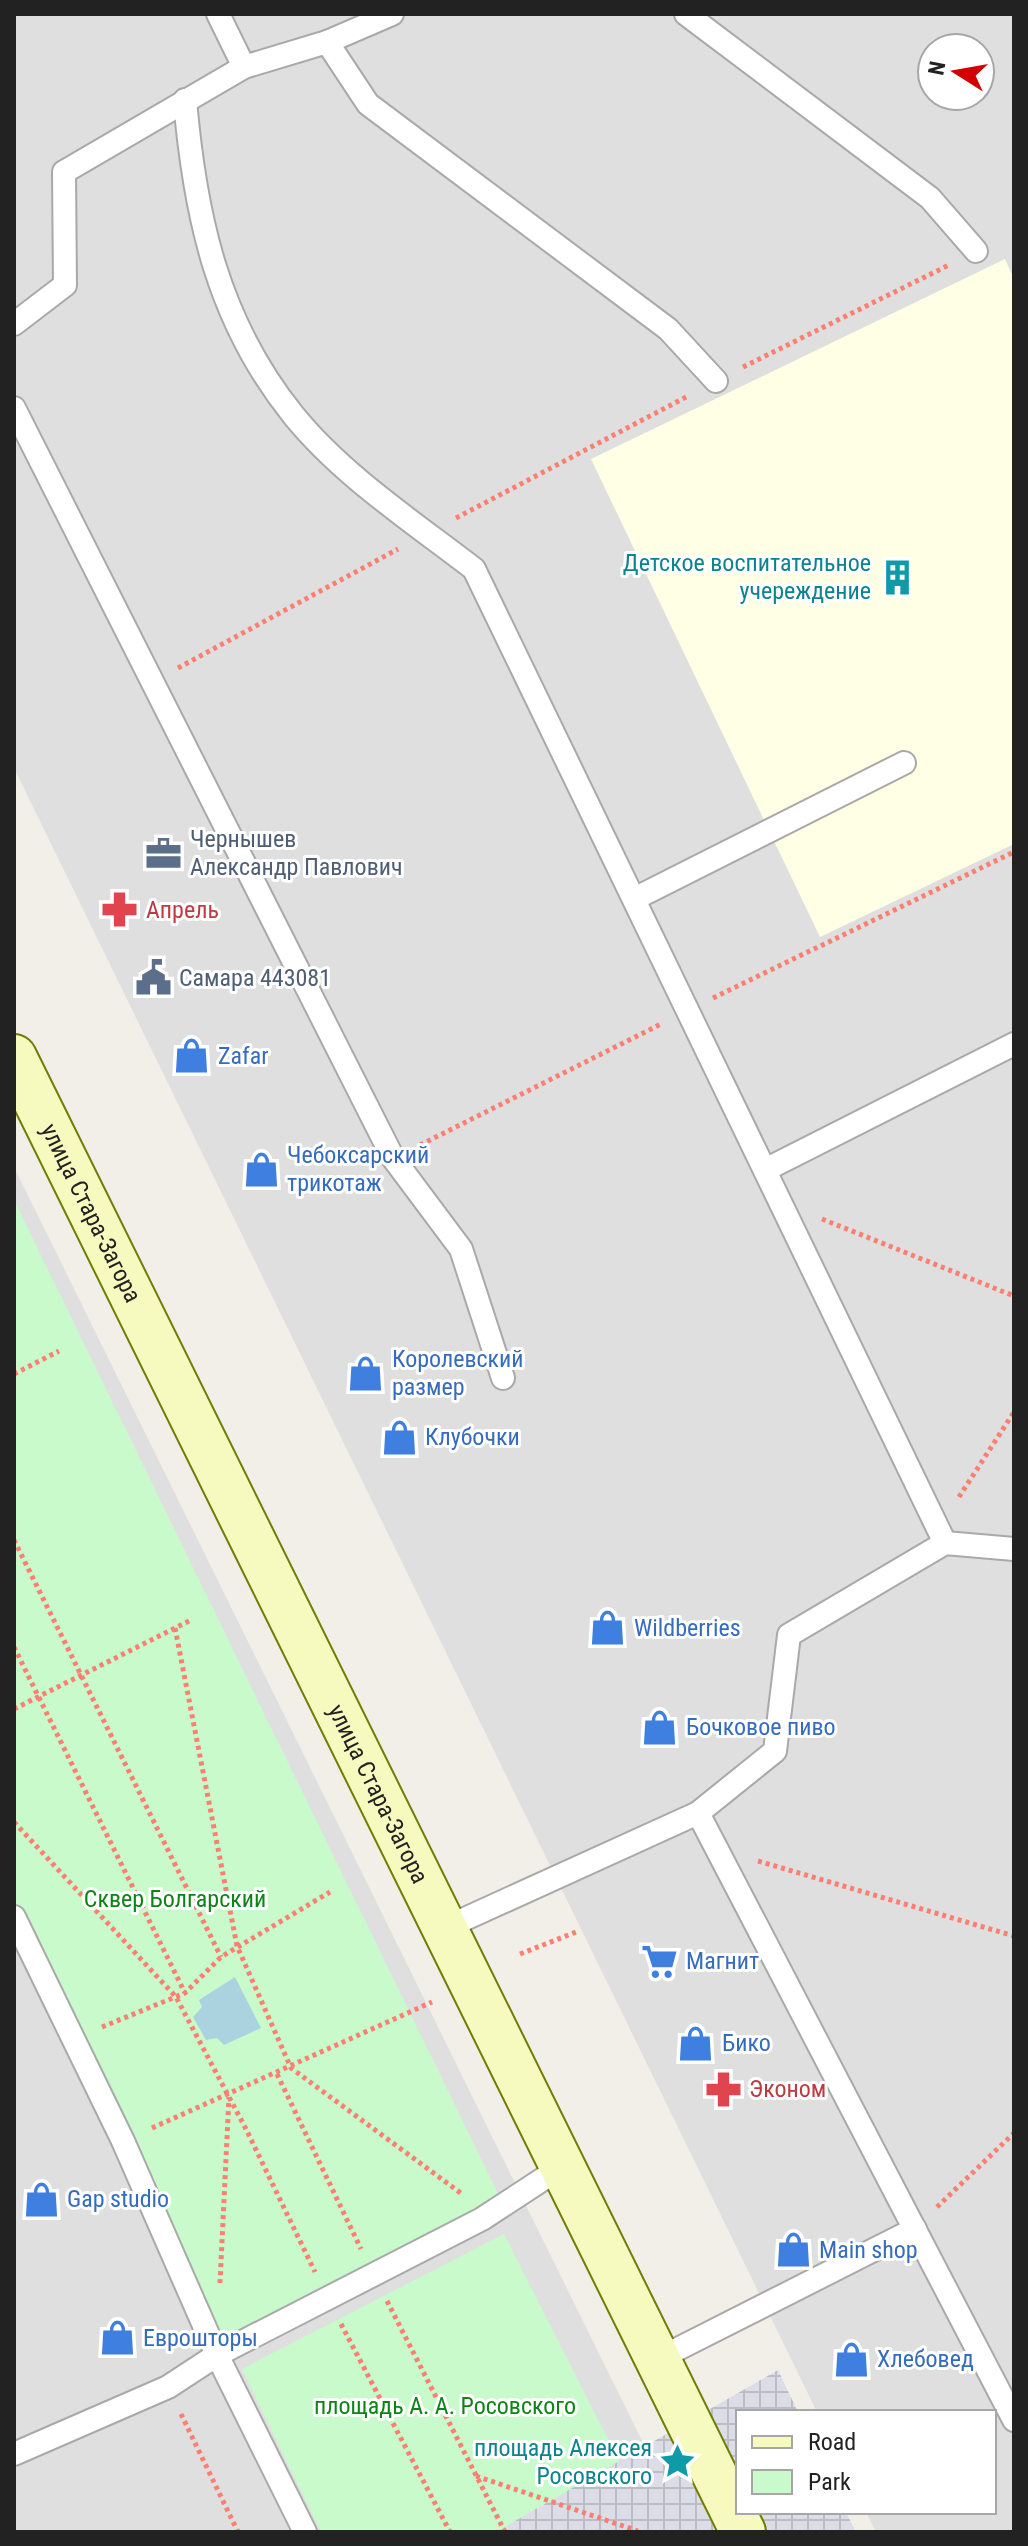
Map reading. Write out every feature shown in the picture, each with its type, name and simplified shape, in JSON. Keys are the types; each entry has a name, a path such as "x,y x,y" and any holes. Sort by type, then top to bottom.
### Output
{"main road":[{"name":"улица Стара-Загора","path":"14,1057 743,2532"}],"lane":[{"path":"218,14 244,67"},
{"path":"14,324 65,285 64,172 244,67 327,42 392,14"},
{"path":"686,14 930,198 976,251"},
{"path":"327,42 368,104 668,329 716,381"},
{"path":"185,100 192,178 209,248 220,290 248,351 295,417 369,488 474,569 942,1536"},
{"path":"14,408 393,1158 461,1249 503,1378"},
{"path":"634,899 904,763"},
{"path":"765,1170 1014,1044"},
{"path":"445,1928 698,1813 775,1751 789,1635 942,1536 1014,1549"},
{"path":"698,1813 1014,2420"},
{"path":"14,1917 123,2141 217,2355 305,2532"},
{"path":"16,2447 168,2387 217,2355 375,2277 482,2219 563,2166"},
{"path":"658,2359 915,2229"}],"path":[{"path":"152,682 716,381 976,251"},
{"path":"780,1202 1014,1296"},
{"path":"14,1374 59,1351"},
{"path":"942,1536 1014,1412"},
{"path":"14,1540 221,1957"},
{"path":"14,1709 191,1620"},
{"path":"175,1628 237,1946 291,2068 466,2198"},
{"path":"14,1647 185,1993"},
{"path":"14,1822 176,1997 229,2096 217,2355"},
{"path":"717,1848 1014,1936"},
{"path":"72,2039 185,1993 221,1957 330,1892"},
{"path":"520,1954 576,1932"},
{"path":"123,2141 229,2096 432,2002"},
{"path":"277,2074 375,2277 505,2532"},
{"path":"915,2229 1014,2133"},
{"path":"168,2387 238,2532"},
{"path":"476,2476 636,2532"}],"shaded area":[{"path":"14,14 1014,14 1014,2532 876,2532 867,2514 996,2514 996,2410 816,2410 14,768"},
{"path":"1005,259 1014,279 1014,844 820,937 591,459"},
{"path":"14,1167 687,2532 14,2532"},
{"name":"площадь Алексея Росовского","path":"778,2370 797,2410 736,2410 736,2514 847,2514 856,2532 496,2532"}],"green space":[{"name":"Сквер Болгарский","path":"14,1200 507,2212 224,2360 14,1936"},
{"name":"площадь А. А. Росовского","path":"504,2234 655,2532 321,2532 242,2369"}],"water":[{"path":"235,1977 261,2028 224,2045 217,2038 206,2040 193,2017 202,2007 199,2000"}],"place":[{"name":"Детское воспитательное учереждение","path":"897,577"},
{"name":"Чернышев Александр Павлович","path":"164,853"},
{"name":"Апрель","path":"120,910"},
{"name":"Самара 443081","path":"153,978"},
{"name":"Zafar","path":"192,1056"},
{"name":"Чебоксарский трикотаж","path":"261,1169"},
{"name":"Королевский размер","path":"366,1373"},
{"name":"Клубочки","path":"399,1437"},
{"name":"Wildberries","path":"608,1628"},
{"name":"Бочковое пиво","path":"660,1727"},
{"name":"Магнит","path":"660,1961"},
{"name":"Бико","path":"696,2043"},
{"name":"Эконом","path":"723,2089"},
{"name":"Gap studio","path":"41,2199"},
{"name":"Main shop","path":"793,2250"},
{"name":"Еврошторы","path":"117,2338"},
{"name":"Хлебовед","path":"851,2359"},
{"name":"площадь Алексея Росовского","path":"678,2462"}]}
